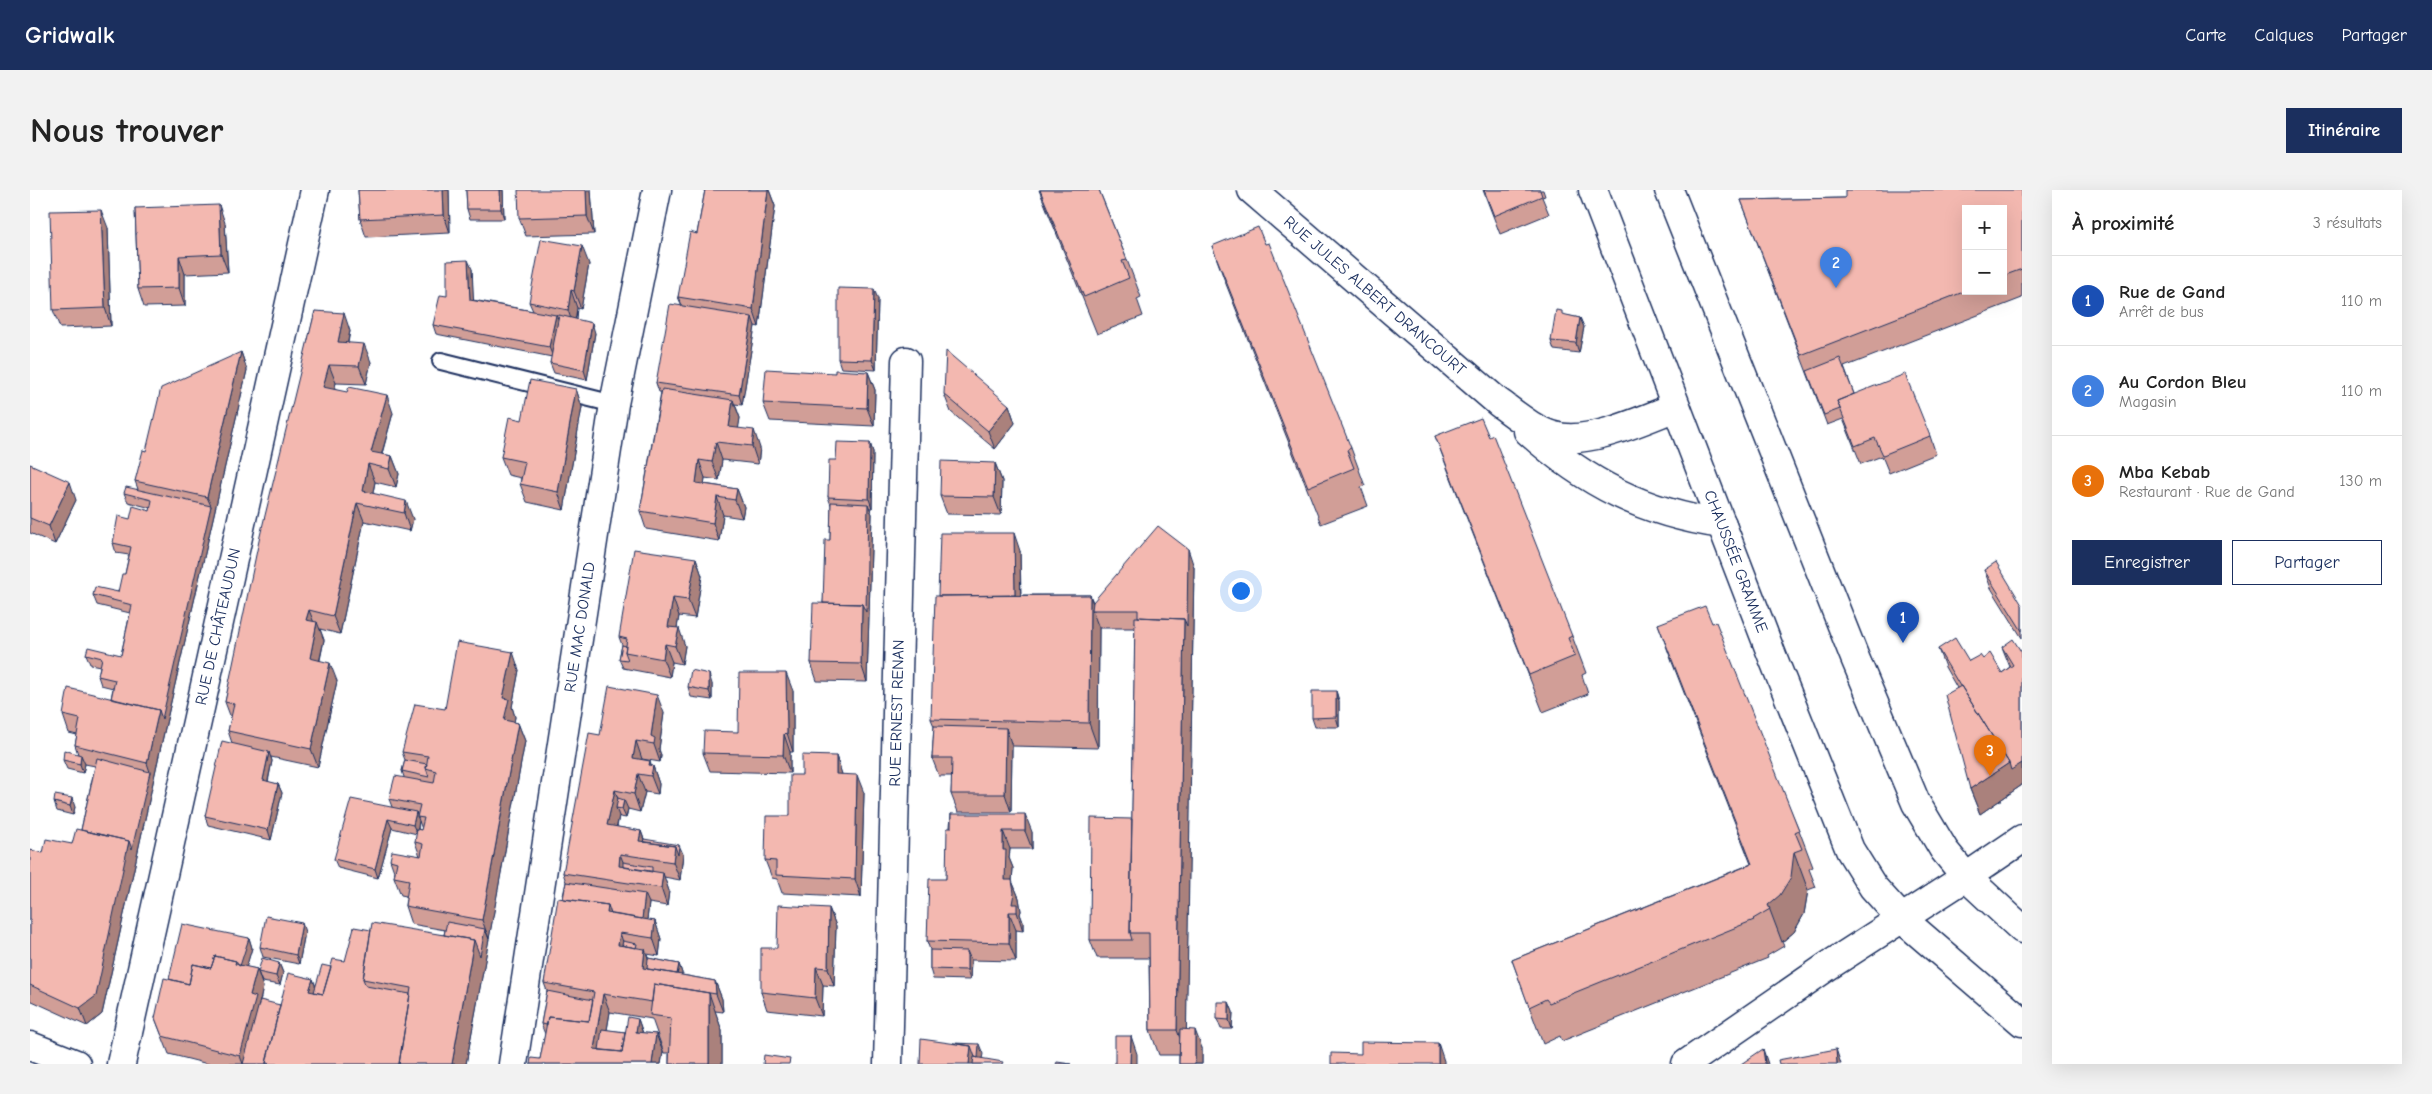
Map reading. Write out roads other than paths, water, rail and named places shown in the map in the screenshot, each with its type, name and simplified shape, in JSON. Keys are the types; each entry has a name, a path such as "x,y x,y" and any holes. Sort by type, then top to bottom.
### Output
{"street":[{"name":"RUE DE CHÂTEAUDUN","path":"120,1064 315,190"},
{"name":"RUE MAC DONALD","path":"513,1064 614,404 657,190"},
{"name":"RUE JULES ALBERT DRANCOURT","path":"1252,190 1498,402 1544,445 1591,480 1624,498 1688,519 1722,524"},
{"name":"CHAUSSÉE GRAMME","path":"1593,190 1850,850 1872,887 1901,918 2022,1022"},
{"path":"1669,190 1904,779 1928,825 1966,877 2022,929"},
{"name":"RUE ERNEST RENAN","path":"888,1064 906,361"},
{"name":"RUE JULES ALBERT DRANCOURT","path":"1498,402 1533,426 1554,436 1579,437 1610,430 1676,407"},
{"path":"1686,1064 1901,918 2022,839"},
{"path":"30,1046 76,1064"}],"lane":[{"path":"442,361 614,404"}],"place":[{"name":"Au Cordon Bleu","path":"1836,288"},
{"name":"Rue de Gand","path":"1903,643"},
{"name":"Mba Kebab","path":"1990,776"}]}
